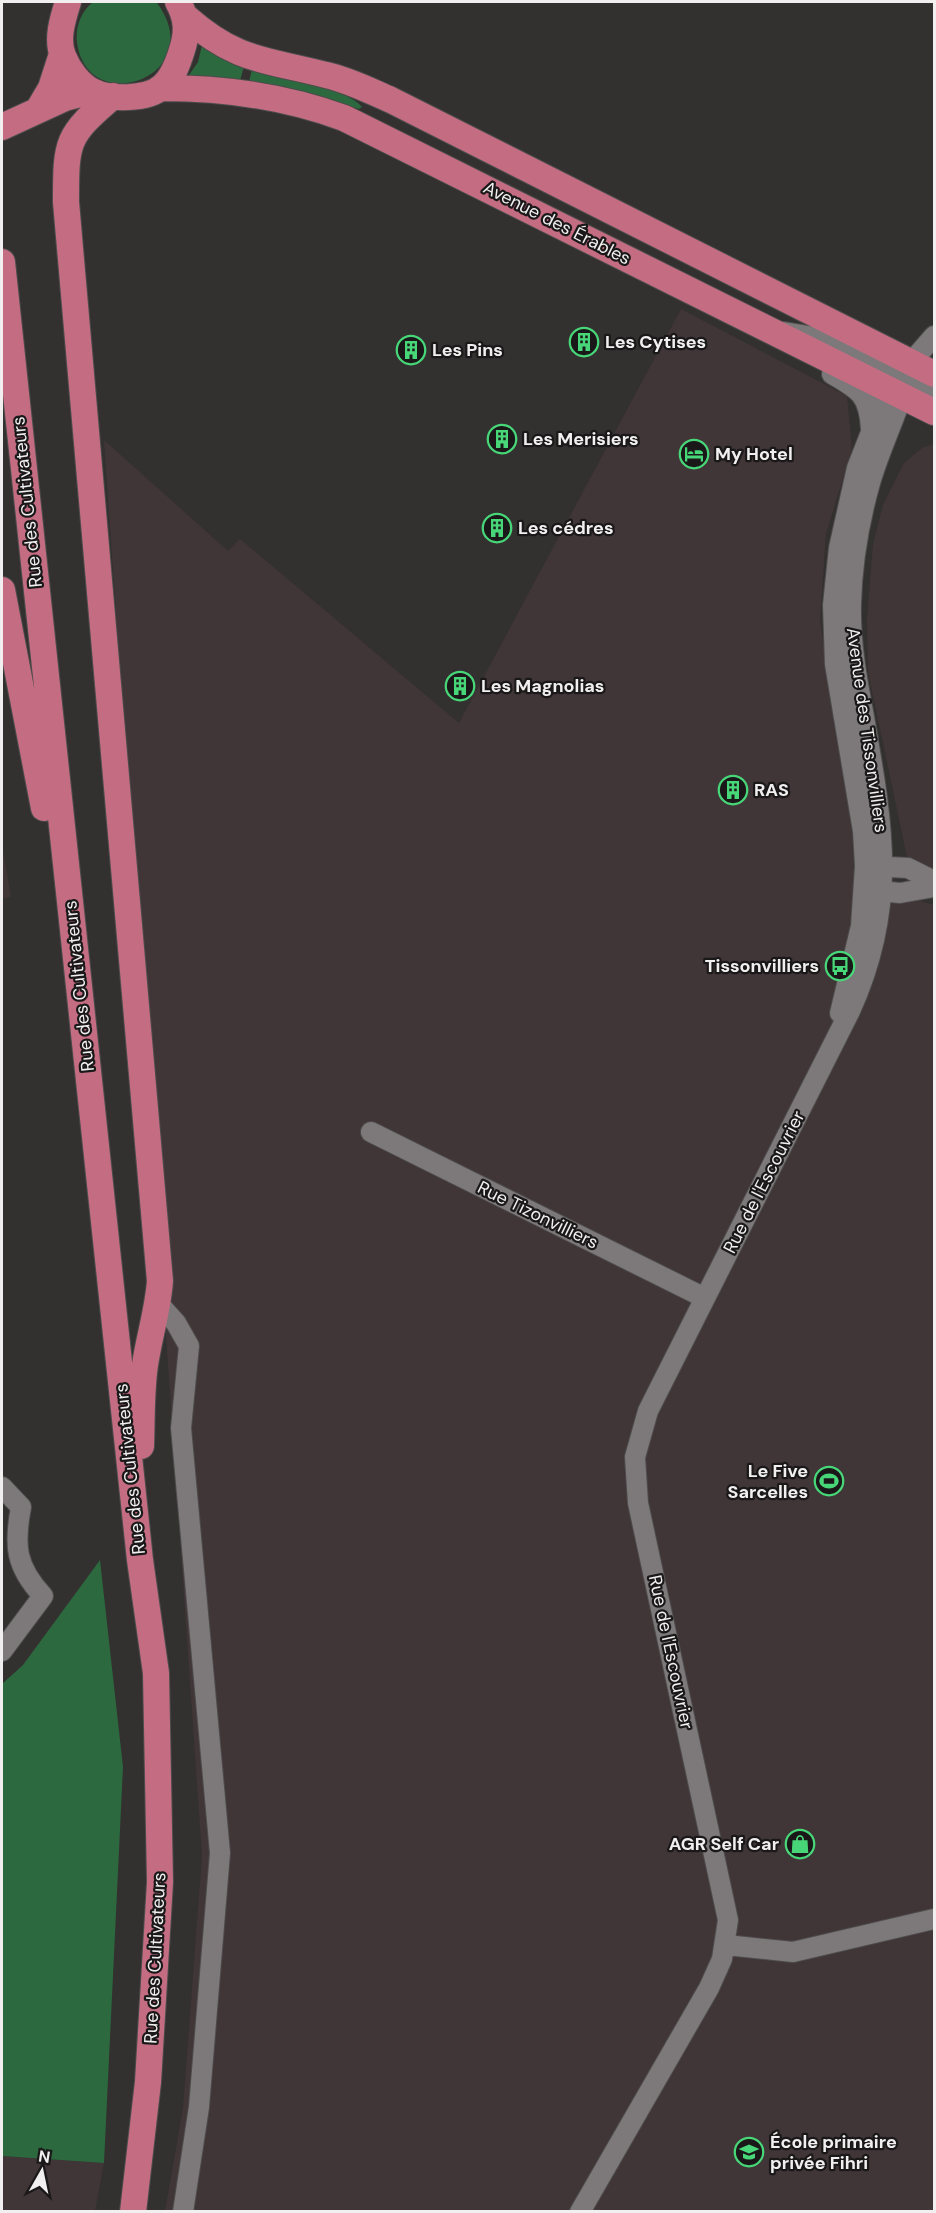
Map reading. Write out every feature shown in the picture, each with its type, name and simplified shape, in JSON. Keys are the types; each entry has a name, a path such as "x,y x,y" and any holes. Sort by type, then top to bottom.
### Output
{"main road":[{"path":"38,110 51,88 62,54 60,26 68,2"},
{"path":"162,88 177,66 184,42 182,10"},
{"name":"Avenue des Érables","path":"182,10 212,40 251,59 328,75 391,100 909,382 934,412"},
{"path":"62,54 74,76 103,94 70,141 66,162 66,202 159,1269 158,1303 150,1333 142,1390 140,1560"},
{"name":"Avenue des Érables","path":"6,125 65,98 103,94 137,96 162,88 193,88 282,100 344,118 772,330 909,382"},
{"name":"Rue des Cultivateurs","path":"2,262 144,1597 156,1673 160,1882 148,2082 133,2211"},
{"path":"2,590 28,715 56,883 113,1307"},
{"name":"Rue des Cultivateurs","path":"117,2211 126,2144 141,1957 144,1791 141,1671 144,1597"}],"street":[{"path":"772,330 833,340 892,367 909,382 934,394"},
{"path":"772,330 811,362 861,393 870,412 871,429"},
{"path":"909,382 934,336"},
{"name":"Avenue des Tissonvilliers","path":"874,866 862,826 835,664 833,605 846,512 871,429 909,382"},
{"name":"Avenue des Tissonvilliers","path":"808,1093 833,1041 861,926 874,890 874,866 882,829 854,657 851,606 856,550 870,482 909,382"},
{"path":"874,866 908,868 934,881"},
{"path":"874,890 906,893 934,887"},
{"name":"Rue de l'Escouvrier","path":"580,2211 709,1988 726,1945 728,1920 635,1477 636,1445 648,1412 808,1093"},
{"name":"Rue Tizonvilliers","path":"371,1132 705,1298"},
{"path":"158,1303 176,1323 189,1346 181,1428 220,1853 200,2107 183,2211"},
{"path":"2,1487 21,1507 16,1538 19,1561 43,1596 2,1651"},
{"path":"726,1945 793,1952 934,1919"}],"shaded area":[{"path":"681,309 847,396 852,449 826,534 820,621 850,797 855,881 934,905 934,2211 165,2211 183,2108 202,1856 104,440 228,551 240,539 459,723"},
{"path":"934,444 934,874 907,857 868,672 867,620 873,544 883,505 904,463 922,448"},
{"path":"2,845 11,897 2,899"},
{"path":"2,2156 104,2163 95,2211 2,2211"}],"green space":[{"path":"93,2 157,3 170,29 169,51 158,68 141,79 121,83 102,80 86,66 77,43 77,32 82,15"},
{"path":"202,45 244,66 240,81 189,75 198,62"},
{"path":"252,69 327,88 354,100 362,107 359,109 291,89 249,82"},
{"path":"100,1560 123,1767 104,2163 2,2156 2,1684 23,1665"}],"place":[{"name":"Les Cytises","path":"584,342"},
{"name":"Les Pins","path":"411,350"},
{"name":"Les Merisiers","path":"502,439"},
{"name":"My Hotel","path":"694,454"},
{"name":"Les cédres","path":"497,528"},
{"name":"Les Magnolias","path":"460,686"},
{"name":"RAS","path":"733,790"},
{"name":"Tissonvilliers","path":"840,966"},
{"name":"Le Five Sarcelles","path":"829,1481"},
{"name":"AGR Self Car","path":"800,1844"},
{"name":"École primaire privée Fihri","path":"749,2152"}]}
